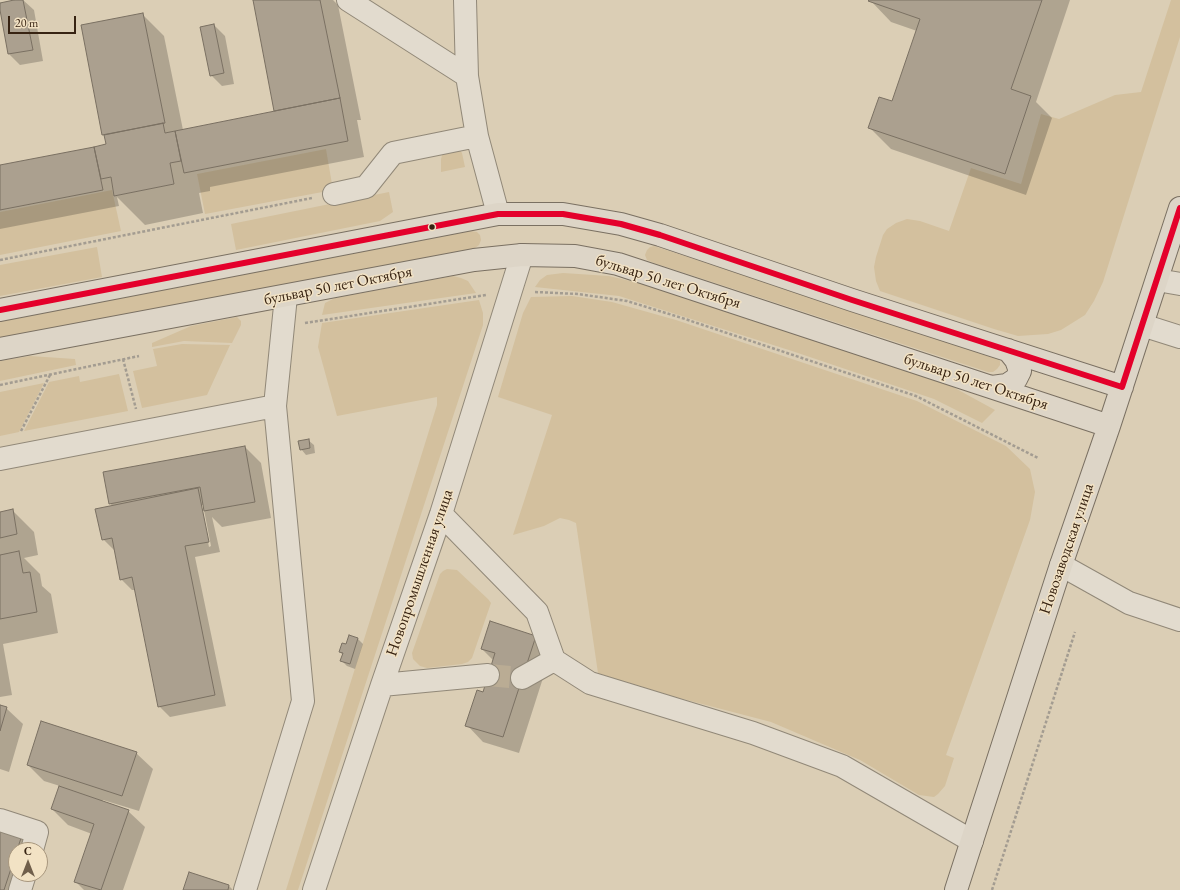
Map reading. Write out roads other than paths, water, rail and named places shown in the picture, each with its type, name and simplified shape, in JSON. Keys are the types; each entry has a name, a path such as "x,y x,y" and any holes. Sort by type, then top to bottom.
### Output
{"main road":[{"name":"Новозаводская улица","path":"956,890 1061,565 1122,387 1180,208"},
{"path":"0,310 498,214 563,214 621,224 660,235 852,300 1122,387"},
{"name":"бульвар 50 лет Октября","path":"0,349 467,261 522,255 575,256 618,264 1109,426"},
{"path":"992,387 1007,385 1016,379 1020,371 1016,360 1008,350"}],"street":[{"path":"348,0 467,76"},
{"path":"465,0 467,76 477,136 498,214"},
{"path":"334,194 366,187 393,153 477,136"},
{"name":"Новопромышленная улица","path":"314,890 441,514 522,255"},
{"path":"1157,280 1180,284"},
{"path":"245,890 303,701 275,406 286,296"},
{"path":"1142,325 1180,337"},
{"path":"0,458 275,406"},
{"path":"441,514 537,612 554,660 590,683 753,733 842,766 972,841"},
{"path":"1061,565 1129,603 1180,620"},
{"path":"522,678 554,660"},
{"path":"382,685 488,675"},
{"path":"0,820 37,832 34,842"}],"tunnel":[{"path":"488,675 522,678"}]}
